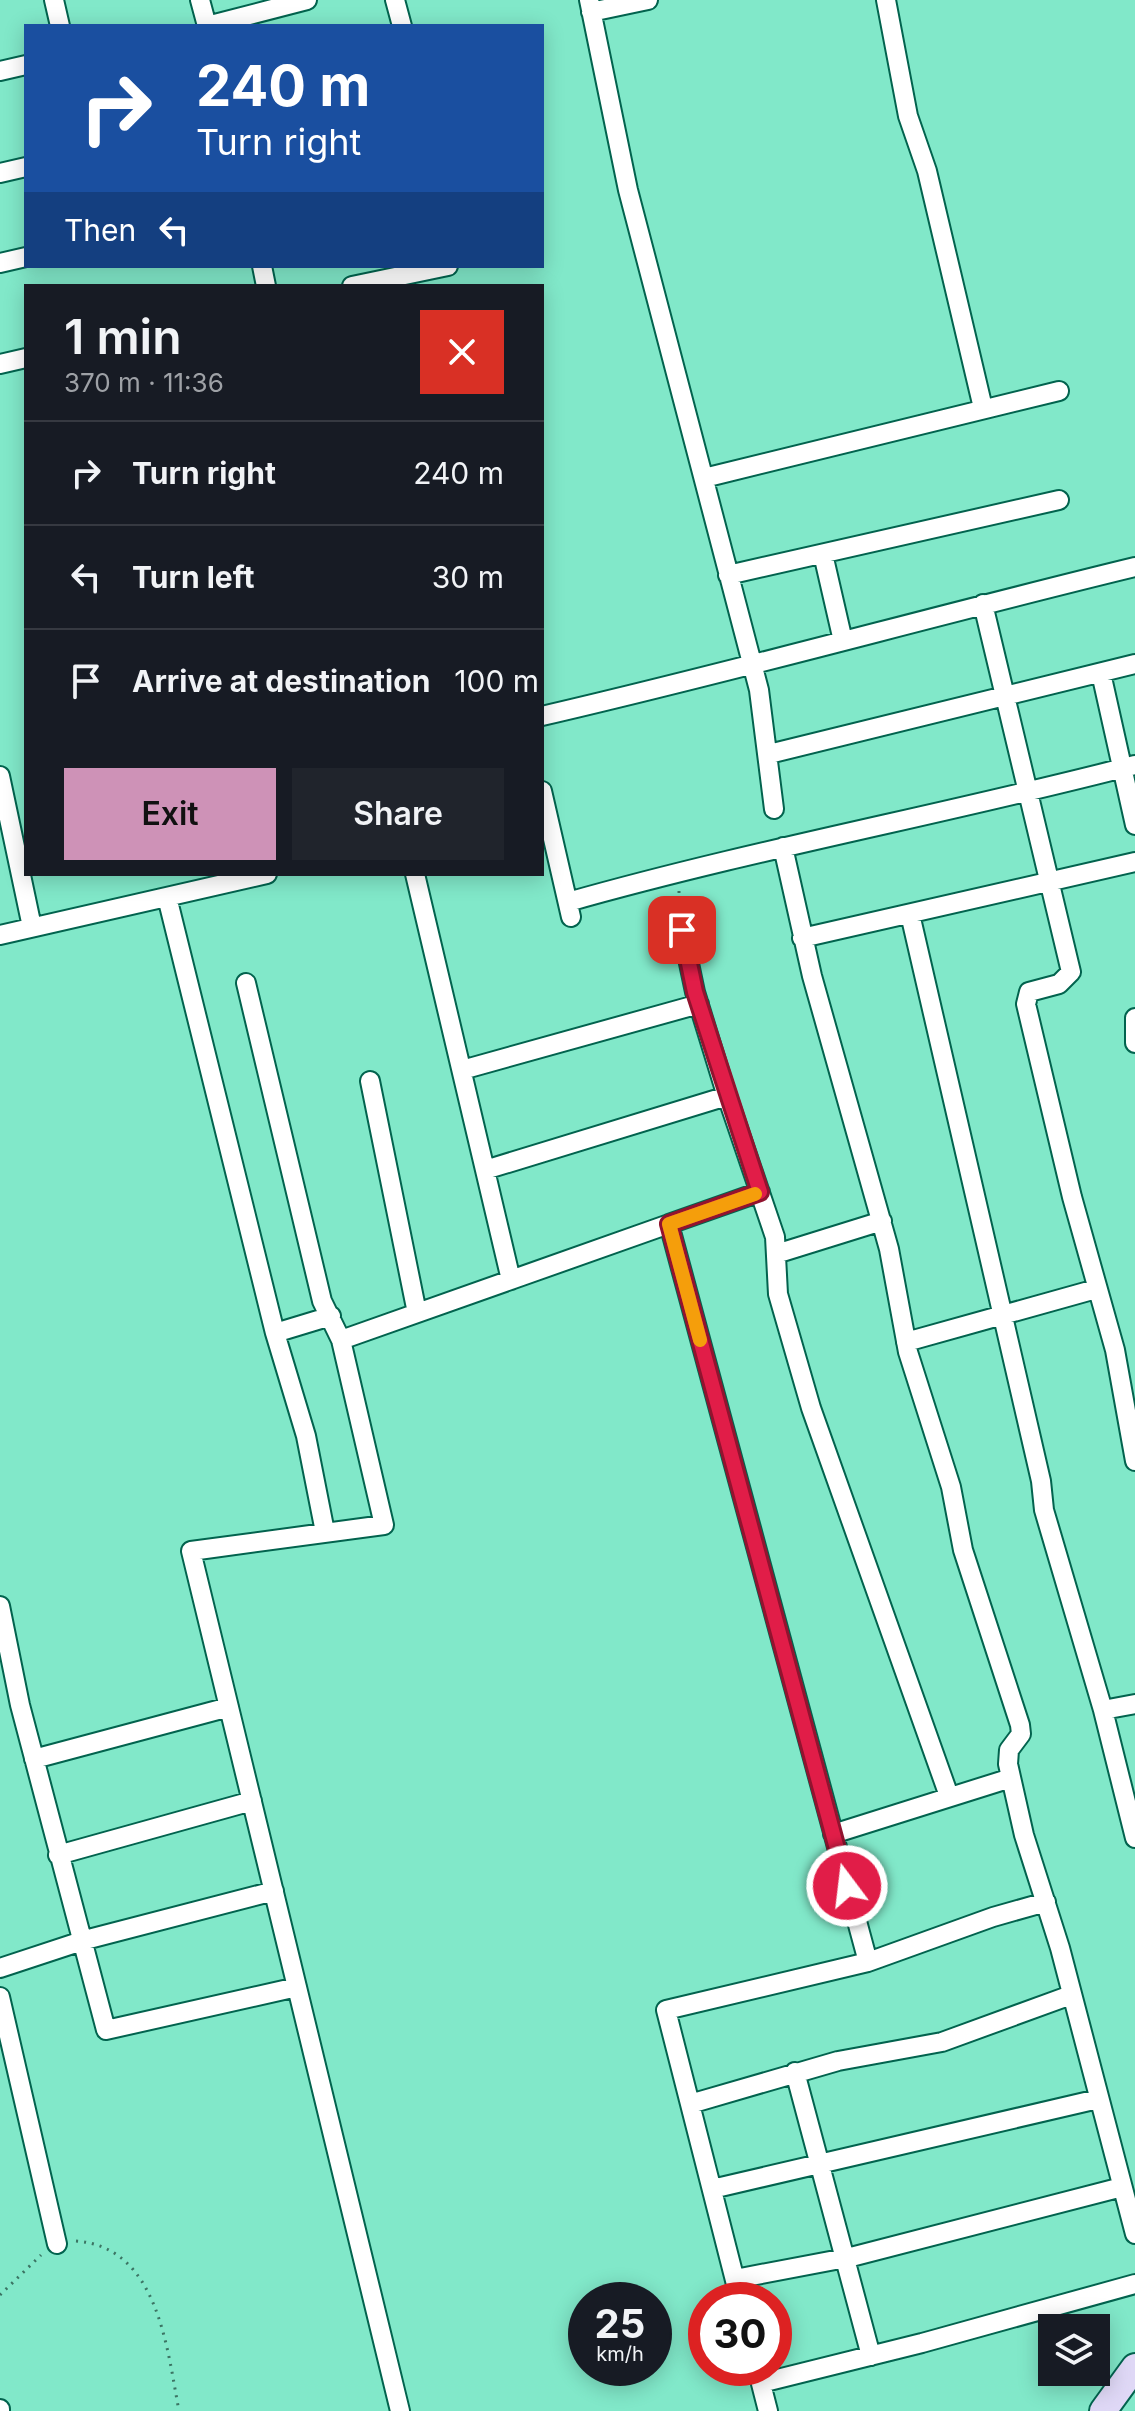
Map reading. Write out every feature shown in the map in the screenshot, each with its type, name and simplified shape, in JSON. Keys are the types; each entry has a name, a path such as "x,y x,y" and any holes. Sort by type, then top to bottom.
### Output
{"main road":[{"path":"1103,2411 1135,2367"}],"street":[{"path":"54,0 60,24"},
{"path":"200,0 206,24"},
{"path":"215,24 307,0"},
{"path":"395,0 401,24"},
{"path":"648,0 590,6 628,190 759,690 774,809"},
{"path":"886,0 908,116 927,171 983,408"},
{"path":"0,71 24,65"},
{"path":"0,173 24,167"},
{"path":"0,263 24,257"},
{"path":"362,284 438,268"},
{"path":"0,364 24,358"},
{"path":"704,478 1059,391"},
{"path":"728,575 1059,500"},
{"path":"823,554 843,641"},
{"path":"544,716 751,668 983,604 1135,567"},
{"path":"983,604 1071,972 1059,984 1029,992 1026,1004 1096,1289 1115,1350 1135,1461"},
{"path":"769,754 1135,664"},
{"path":"1101,673 1128,767 1135,825"},
{"path":"544,812 569,910 678,871 1128,767"},
{"path":"0,776 32,927"},
{"path":"783,847 802,938 882,1221 906,1342 951,1487 963,1550 1020,1725 1019,1740 1009,1750 1011,1778 1024,1835 1046,1902 1135,2234"},
{"path":"802,938 1135,862"},
{"path":"0,935 258,876"},
{"path":"415,876 511,1280"},
{"path":"167,897 275,1333 306,1436 325,1532"},
{"path":"910,914 1000,1316 1041,1481 1044,1510 1103,1710 1135,1838"},
{"path":"682,930 699,1004 775,1237 778,1294 811,1408 949,1796"},
{"path":"246,983 322,1301 341,1340 384,1525 191,1551 400,2411"},
{"path":"462,1070 699,1004"},
{"path":"1135,1018 1135,1043"},
{"path":"370,1081 417,1313"},
{"path":"485,1170 727,1096"},
{"path":"341,1340 760,1192"},
{"path":"776,1254 882,1221"},
{"path":"669,1224 868,1962"},
{"path":"906,1342 1096,1289"},
{"path":"275,1333 331,1316"},
{"path":"0,1606 34,1759 102,2023 109,2031 297,1987"},
{"path":"1103,1710 1135,1704"},
{"path":"34,1759 229,1707"},
{"path":"833,1834 1011,1778"},
{"path":"58,1855 252,1801"},
{"path":"0,1968 80,1943 274,1891"},
{"path":"736,2282 666,2010 868,1962 993,1917 1046,1902"},
{"path":"690,2104 795,2072 942,2042 1071,1995"},
{"path":"0,1997 57,2244"},
{"path":"795,2072 871,2356"},
{"path":"712,2189 1098,2099"},
{"path":"735,2279 845,2259 1122,2187"},
{"path":"792,2370 871,2356 1135,2284"},
{"path":"762,2386 768,2411"}],"path":[{"path":"678,871 682,930"},
{"path":"0,2295 57,2244 79,2241 97,2244 118,2256 146,2284 156,2310 179,2411"}],"slow traffic":[{"path":"700,1340 669,1224 755,1194"}],"route":[{"path":"682,930 695,992 760,1192 669,1224 847,1886"}]}
